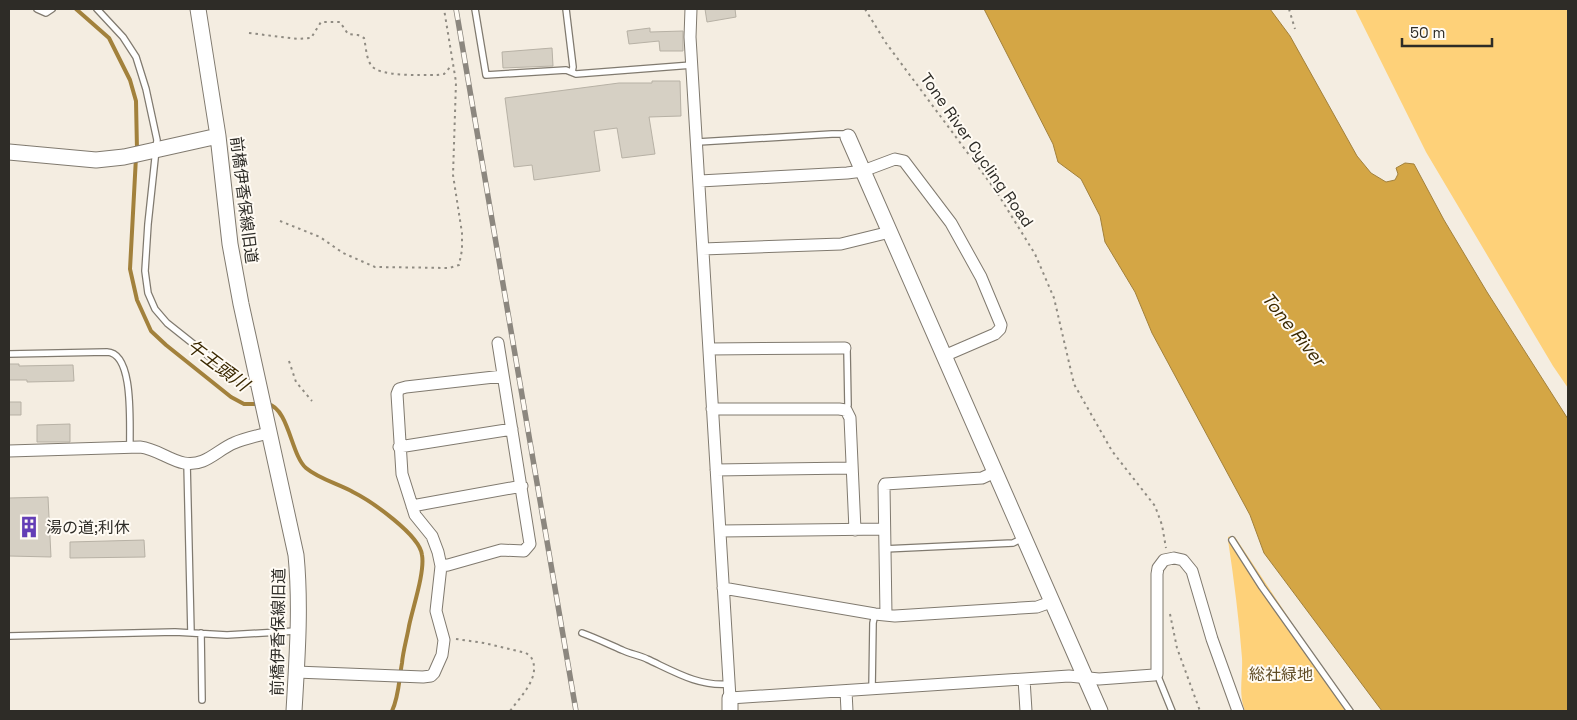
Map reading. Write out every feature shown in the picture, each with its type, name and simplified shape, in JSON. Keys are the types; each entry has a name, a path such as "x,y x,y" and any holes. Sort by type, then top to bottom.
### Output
{"street":[{"name":"前橋伊香保線旧道","path":"198,9 218,136 230,244 268,433 296,556 298,631 294,711"},
{"path":"691,9 692,65 698,142 708,350 730,698 1024,679 1085,677 1099,679 1154,675 1157,674 1158,568 1164,560 1174,558 1188,564 1192,571 1212,639 1238,711"},
{"path":"9,152 83,160 124,157 218,136"},
{"path":"848,138 1100,711"},
{"path":"700,181 863,171 895,159 904,161 951,223 981,277 1000,321 1000,328 995,334 944,356"},
{"path":"703,249 841,244 890,232"},
{"path":"440,566 501,550 527,550 531,541 498,344"},
{"path":"708,350 845,348"},
{"path":"296,672 431,676 440,661 443,648 443,633 436,610 440,566 438,552 432,536 418,520 402,474 396,394 399,389 406,387 503,376"},
{"path":"712,409 846,410 850,418 855,530"},
{"path":"399,447 512,429"},
{"path":"9,451 152,449 175,460 188,463 212,458 233,443 268,433"},
{"path":"716,470 852,468"},
{"path":"880,615 884,549 884,486 886,484 982,478 995,472"},
{"path":"412,506 522,486"},
{"path":"720,531 884,529"},
{"path":"722,588 880,615 1037,607 1051,602"},
{"path":"1024,679 1026,711"},
{"path":"846,692 847,711"}],"lane":[{"path":"37,9 44,13 52,10"},
{"path":"97,9 123,37 136,57 146,89 157,140 152,178 145,271 150,298 160,315 176,331 242,381 250,383 260,395"},
{"path":"476,9 486,75 566,70 576,74 692,65"},
{"path":"566,9 572,72"},
{"path":"698,142 832,134 844,134 848,138"},
{"path":"845,348 847,350 848,405 846,410"},
{"path":"9,354 107,352 115,354 119,358 126,374 130,448"},
{"path":"188,463 191,633"},
{"path":"884,549 1014,543 1023,538"},
{"path":"1232,540 1262,587 1350,711"},
{"path":"872,690 873,623 880,615"},
{"path":"9,636 191,633 228,635 298,631"},
{"path":"201,633 202,700"},
{"path":"582,633 604,640 622,650 646,658 691,679 710,684 730,698"},
{"path":"1157,674 1172,711"}],"path":[{"path":"280,221 320,237 343,253 375,267 449,268 459,265 462,250 462,233 453,175 456,82 444,9"},
{"name":"Tone River Cycling Road","path":"865,9 886,43 996,191 1035,254 1054,298 1074,384 1112,451 1155,506 1162,524 1167,552"},
{"path":"1289,9 1295,29"},
{"path":"248,33 298,39 311,38 321,22 340,22 348,34 364,38 370,64 376,69 392,74 437,75 444,74 453,64"},
{"path":"288,361 296,382 312,401"},
{"path":"1168,607 1177,648 1200,711"},
{"path":"449,638 484,643 526,653 531,657 534,667 531,683 510,711"}],"green space":[{"path":"1355,9 1568,9 1568,388 1553,366 1426,152"},
{"name":"総社緑地","path":"1228,537 1235,537 1304,641 1354,711 1245,711 1241,692 1242,658 1228,540"}],"water":[{"name":"Tone River","path":"984,9 1270,9 1290,36 1357,156 1371,173 1386,182 1395,180 1398,174 1396,168 1405,163 1414,164 1444,220 1487,292 1568,419 1568,711 1382,711 1264,553 1250,515 1152,333 1135,292 1105,242 1100,216 1081,179 1058,162 1053,144"}],"building":[{"path":"705,9 735,9 736,17 707,22"},
{"path":"650,28 650,32 683,31 683,51 660,51 659,41 629,44 627,31"},
{"path":"552,48 553,66 503,68 502,52"},
{"path":"652,81 680,81 681,116 649,117 655,154 622,158 617,128 594,131 600,171 534,180 532,165 514,167 505,98 619,83 652,83"},
{"path":"9,364 19,364 19,366 73,365 74,381 27,382 27,380 9,380"},
{"path":"9,402 21,402 21,415 9,415"},
{"path":"70,424 70,442 37,442 37,425"},
{"name":"湯の道;利休","path":"48,497 51,557 9,556 9,498"},
{"path":"144,540 145,557 70,558 70,542"}],"waterway":[{"name":"午王頭川","path":"76,9 109,38 130,80 136,101 137,150"},
{"name":"午王頭川","path":"136,157 130,269 137,300 151,331 231,397 244,404 258,404"},
{"name":"午王頭川","path":"268,404 281,414 301,462 306,468 361,496 394,519 413,538 419,547 422,555 422,571 392,711"}],"railway":[{"path":"456,9 576,711"}],"place":[{"name":"湯の道;利休","path":"29,527"}]}
